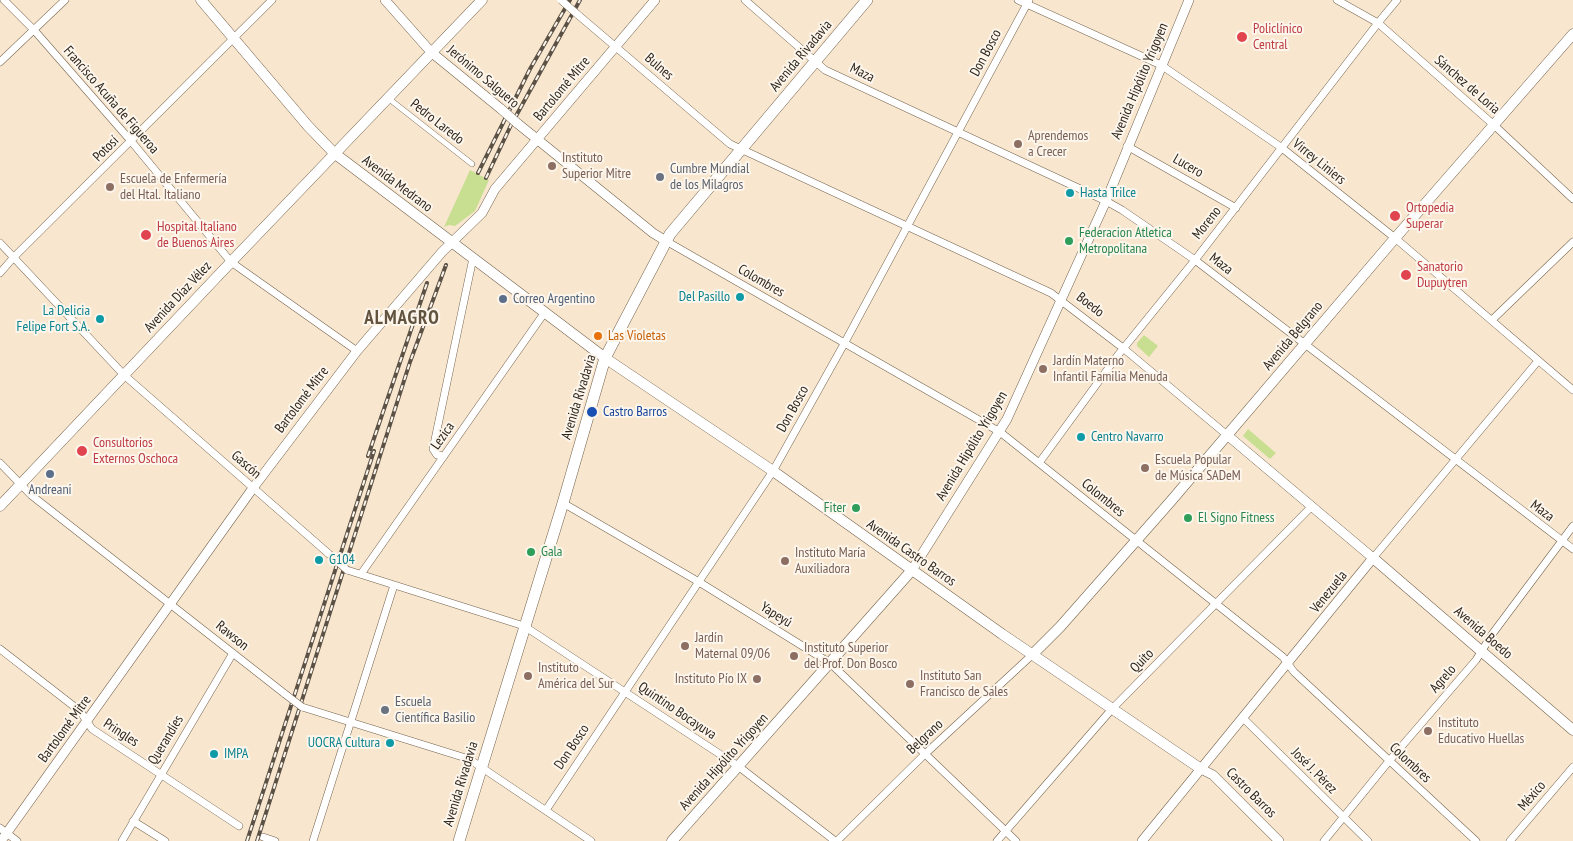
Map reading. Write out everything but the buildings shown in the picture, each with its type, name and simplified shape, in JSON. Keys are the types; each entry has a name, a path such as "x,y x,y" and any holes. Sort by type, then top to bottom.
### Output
{"main road":[{"name":"Avenida Medrano","path":"201,0 308,126 334,153 605,358"},
{"name":"Avenida Díaz Vélez","path":"0,506 334,153 482,0"},
{"name":"Avenida Rivadavia","path":"459,841 563,503 605,358 666,241 867,0"},
{"name":"Avenida Belgrano","path":"1032,655 1060,627 1136,540 1573,34"},
{"name":"Avenida Castro Barros","path":"605,358 772,472 1032,655 1200,769"},
{"name":"Avenida Boedo","path":"1374,558 1573,730"},
{"name":"Avenida Hipólito Yrigoyen","path":"672,841 912,570"},
{"path":"1060,627 1049,643 1047,654 1050,661 1064,676"},
{"path":"1002,634 1029,644 1051,636"}],"street":[{"name":"Francisco Acuña de Figueroa","path":"4,0 34,30 131,141 231,262 357,351"},
{"path":"0,62 65,0"},
{"name":"Potosí","path":"0,273 272,0"},
{"name":"Jerónimo Salguero","path":"386,0 431,52 653,233 666,241"},
{"name":"Bulnes","path":"561,0 730,144 742,149"},
{"name":"Bartolomé Mitre","path":"3,834 87,722 253,488 357,351 451,242 482,213 495,189 656,0"},
{"name":"Maza","path":"745,0 825,70 1122,210 1194,260 1573,549"},
{"name":"Virrey Liniers","path":"1018,0 1028,2 1161,65 1282,148 1395,238 1573,390"},
{"name":"Avenida Hipólito Yrigoyen","path":"912,570 1007,419 1106,201 1127,146 1189,0"},
{"name":"Sánchez de Loria","path":"1338,0 1378,23 1495,126 1573,199"},
{"name":"Moreno","path":"1039,463 1123,348 1236,208 1378,23 1398,0"},
{"name":"Don Bosco","path":"546,810 772,472 844,344 1028,2"},
{"name":"Pedro Laredo","path":"387,98 472,164"},
{"name":"Lucero","path":"1127,146 1236,208"},
{"name":"Boedo","path":"742,149 1052,293 1123,348 1374,558"},
{"name":"Colombres","path":"666,241 1000,432 1283,657 1389,761 1476,841"},
{"path":"1492,320 1573,242"},
{"name":"Gascón","path":"0,244 124,375 347,570 524,626"},
{"path":"444,456 437,455 433,449 473,258"},
{"name":"Lezica","path":"360,574 545,312"},
{"name":"Venezuela","path":"1147,839 1200,769 1538,361"},
{"name":"Rawson","path":"0,463 20,484 302,707 469,759 591,841"},
{"name":"Yapeyú","path":"563,503 699,582 830,664 1016,841"},
{"name":"Quito","path":"998,841 1112,709 1312,506"},
{"name":"Agrelo","path":"1324,841 1482,650 1573,526"},
{"path":"313,841 394,586"},
{"name":"Quintino Bocayuva","path":"524,626 625,690 738,766 836,841"},
{"name":"Pringles","path":"0,649 80,711 92,729 239,826"},
{"name":"Querandíes","path":"122,841 233,653"},
{"name":"Belgrano","path":"836,841 925,754 1032,655"},
{"name":"José J. Pérez","path":"1243,718 1368,841"},
{"name":"México","path":"1510,841 1573,767"},
{"name":"Castro Barros","path":"1200,769 1212,775 1279,841"},
{"path":"133,821 164,841"},
{"path":"3,834 16,841"},
{"path":"263,837 275,841"}],"green space":[{"path":"470,170 489,180 475,211 455,226 449,225 444,227"},
{"path":"1144,335 1158,346 1149,357 1137,346 1137,343"},
{"path":"1248,429 1276,453 1270,459 1243,436"}],"railway":[{"path":"478,173 530,69 570,0"},
{"path":"486,178 511,125 580,0"},
{"path":"257,841 410,362 446,265"},
{"path":"368,456 427,283"},
{"path":"247,841 374,451"}],"place":[{"name":"Policlínico Central","path":"1242,37"},
{"name":"Aprendemos a Crecer","path":"1018,144"},
{"name":"Instituto Superior Mitre","path":"552,166"},
{"name":"Cumbre Mundial de los Milagros","path":"660,177"},
{"name":"Escuela de Enfermería del Htal. Italiano","path":"110,187"},
{"name":"Hasta Trilce","path":"1070,193"},
{"name":"Ortopedia Superar","path":"1395,216"},
{"name":"Hospital Italiano de Buenos Aires","path":"146,235"},
{"name":"Federacion Atletica Metropolitana","path":"1069,241"},
{"name":"Sanatorio Dupuytren","path":"1406,275"},
{"name":"Del Pasillo","path":"740,297"},
{"name":"Correo Argentino","path":"503,299"},
{"name":"La Delicia Felipe Fort S.A.","path":"100,319"},
{"name":"Las Violetas","path":"598,336"},
{"name":"Jardín Materno Infantil Familia Menuda","path":"1043,369"},
{"name":"Castro Barros","path":"592,412"},
{"name":"Centro Navarro","path":"1081,437"},
{"name":"Consultorios Externos Oschoca","path":"82,451"},
{"name":"Escuela Popular de Música SADeM","path":"1145,468"},
{"name":"Andreani","path":"50,474"},
{"name":"Fiter","path":"856,508"},
{"name":"El Signo Fitness","path":"1188,518"},
{"name":"Gala","path":"531,552"},
{"name":"G104","path":"319,560"},
{"name":"Instituto María Auxiliadora","path":"785,561"},
{"name":"Jardín Maternal 09/06","path":"685,646"},
{"name":"Instituto Superior del Prof. Don Bosco","path":"794,656"},
{"name":"Instituto América del Sur","path":"528,676"},
{"name":"Instituto Pío IX","path":"757,679"},
{"name":"Instituto San Francisco de Sales","path":"910,684"},
{"name":"Escuela Científica Basilio","path":"385,710"},
{"name":"Instituto Educativo Huellas","path":"1428,731"},
{"name":"UOCRA Cultura","path":"390,743"},
{"name":"IMPA","path":"214,754"}],"district":[{"name":"ALMAGRO","path":"402,319"}]}
